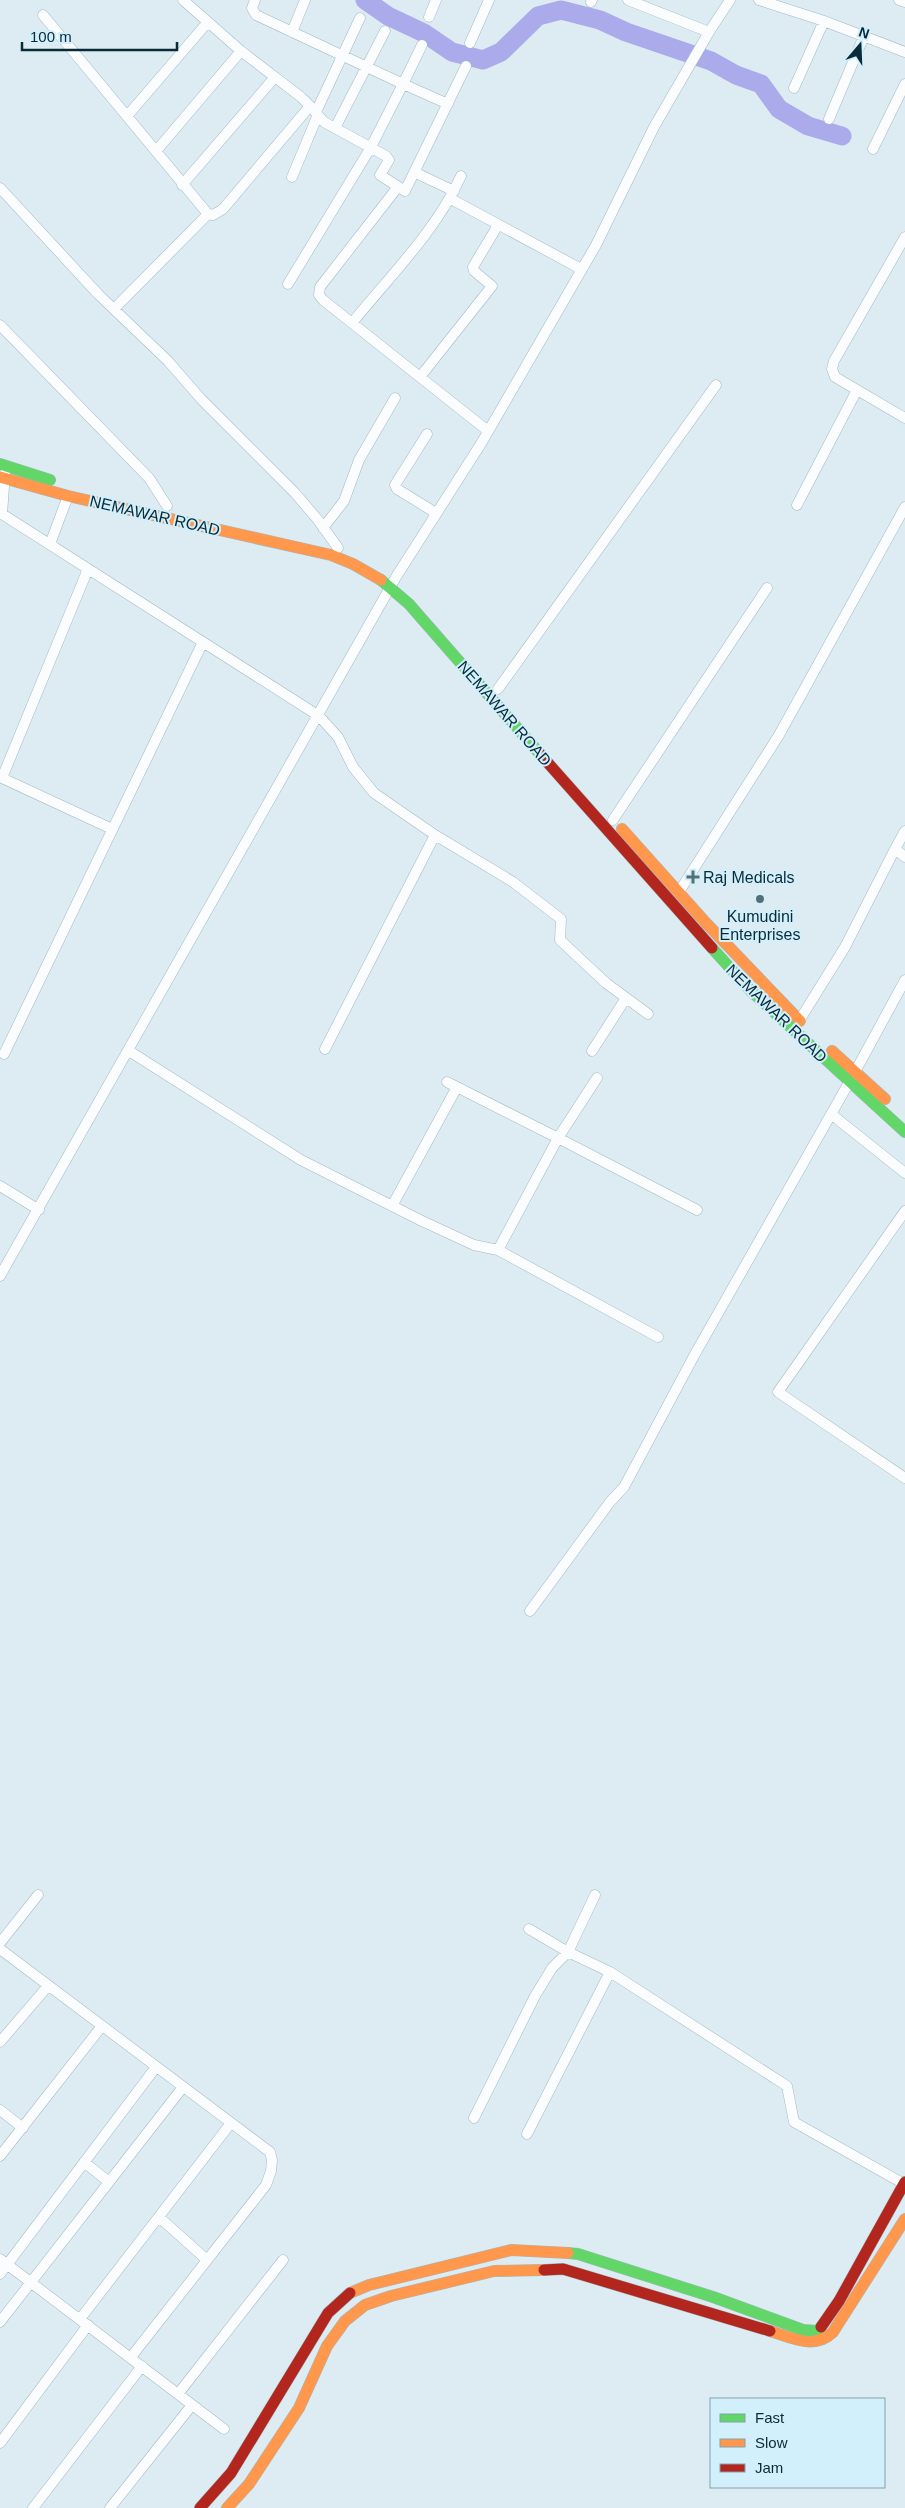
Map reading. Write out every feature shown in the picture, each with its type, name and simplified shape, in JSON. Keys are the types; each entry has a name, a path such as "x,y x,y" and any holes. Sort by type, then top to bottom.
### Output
{"main road":[{"name":"NEMAWAR ROAD","path":"3,465 45,479 103,492"},
{"name":"NEMAWAR ROAD","path":"2,478 68,496 331,555 408,587 448,640 693,928 750,990 849,1083 905,1132"},
{"name":"NEMAWAR ROAD","path":"150,502 338,548 378,564 394,582"},
{"name":"NEMAWAR ROAD","path":"448,640 498,689 526,724 702,918 799,1021 905,1117"},
{"path":"693,928 702,918"},
{"path":"200,2508 231,2473 328,2313 351,2292 369,2285 511,2250 550,2251 578,2254 712,2297 803,2330 818,2331 839,2301 905,2183"},
{"path":"227,2508 249,2484 299,2408 327,2346 345,2321 365,2305 391,2296 494,2271 563,2269 762,2330 815,2343 826,2339 833,2332 905,2219"}],"street":[{"path":"183,0 207,23 275,77 314,112 335,128 371,147 389,160 380,175 397,188 405,191 416,173 466,66"},
{"path":"255,0 252,8 256,16 448,104"},
{"path":"292,32 305,0"},
{"path":"429,17 436,0"},
{"path":"470,43 489,0"},
{"path":"628,0 709,32"},
{"path":"0,1276 394,582 488,431 596,244 654,127 709,32 730,0"},
{"path":"759,0 824,21 905,52"},
{"path":"899,0 905,2"},
{"path":"43,15 128,115 157,150 182,185 208,214 214,215 223,208 314,112"},
{"path":"292,177 314,112 360,18"},
{"path":"794,88 824,21"},
{"path":"128,115 207,23"},
{"path":"335,128 369,67 385,31"},
{"path":"829,119 864,36"},
{"path":"288,284 371,147 422,45"},
{"path":"157,150 241,51"},
{"path":"182,185 275,77"},
{"path":"873,149 905,84"},
{"path":"416,173 498,225 581,269"},
{"path":"352,323 453,195 461,176"},
{"path":"0,188 114,309 168,361 201,399 295,494 324,528 338,548"},
{"path":"397,188 320,287 319,295 322,300 488,431"},
{"path":"114,309 208,214"},
{"path":"420,377 492,286 474,271 473,267 498,225"},
{"path":"905,237 832,366 835,377 905,418"},
{"path":"0,325 149,478 167,506"},
{"path":"498,689 716,384"},
{"path":"797,505 857,390"},
{"path":"324,528 344,501 358,460 395,398"},
{"path":"427,434 395,485 397,489 436,513"},
{"path":"3,465 1,515 50,544 319,716 338,737 353,767 374,793 435,835 513,882 561,919 560,940 606,983 648,1014"},
{"path":"50,544 68,496"},
{"path":"679,892 779,735 817,663 905,507"},
{"path":"88,569 1,779 112,829"},
{"path":"614,820 767,588"},
{"path":"4,1054 203,642"},
{"path":"799,1021 845,947 905,831"},
{"path":"325,1049 435,835"},
{"path":"895,849 905,857"},
{"path":"530,1611 610,1502 624,1487 695,1354 849,1083 905,980"},
{"path":"592,1051 626,998"},
{"path":"0,1036 10,1040"},
{"path":"129,1051 301,1160 474,1245 498,1250 658,1337"},
{"path":"498,1250 558,1138 597,1078"},
{"path":"447,1082 697,1210"},
{"path":"392,1206 457,1087"},
{"path":"831,1114 905,1174"},
{"path":"0,1186 39,1210"},
{"path":"905,1211 778,1392 905,1478"},
{"path":"0,1943 38,1895"},
{"path":"474,2118 535,1996 552,1968 568,1952 596,1895"},
{"path":"529,1929 568,1952 610,1972 787,2086 794,2122 905,2183"},
{"path":"0,1949 270,2152 272,2160 271,2171 266,2185 131,2357"},
{"path":"527,2134 610,1972"},
{"path":"0,2042 48,1986"},
{"path":"0,2156 102,2026"},
{"path":"0,2274 4,2262 84,2162 156,2067"},
{"path":"0,2322 30,2281 183,2087"},
{"path":"0,2110 23,2128"},
{"path":"0,2443 159,2217 231,2123"},
{"path":"84,2162 109,2182"},
{"path":"159,2217 207,2260"},
{"path":"178,2394 283,2260"},
{"path":"4,2262 224,2429"},
{"path":"33,2508 142,2366"},
{"path":"110,2508 192,2404"}],"waterway":[{"path":"365,0 388,16 424,33 452,52 483,60 501,52 538,16 561,10 600,20 626,32 711,61 736,75 761,84 779,109 808,126 842,136"}],"traffic: fast":[{"path":"0,464 50,480"},
{"path":"381,580 409,604 540,754"},
{"path":"712,948 750,990 905,1132"},
{"path":"568,2253 578,2254 713,2297 803,2330 818,2331 821,2327"}],"traffic: slow":[{"path":"0,477 68,496 331,555 353,564 381,580"},
{"path":"622,829 706,923 800,1021"},
{"path":"832,1051 885,1099"},
{"path":"770,2331 803,2341 819,2340 833,2332 905,2219"},
{"path":"350,2293 369,2285 511,2250 568,2253"},
{"path":"227,2508 249,2484 299,2408 327,2346 345,2321 365,2305 391,2296 494,2271 544,2270"}],"traffic: jam":[{"path":"540,754 712,948"},
{"path":"821,2327 839,2301 905,2182"},
{"path":"544,2270 563,2269 770,2331"},
{"path":"200,2508 231,2473 328,2313 350,2293"}],"place":[{"name":"Raj Medicals","path":"693,877"},
{"name":"Kumudini Enterprises","path":"760,899"}]}
